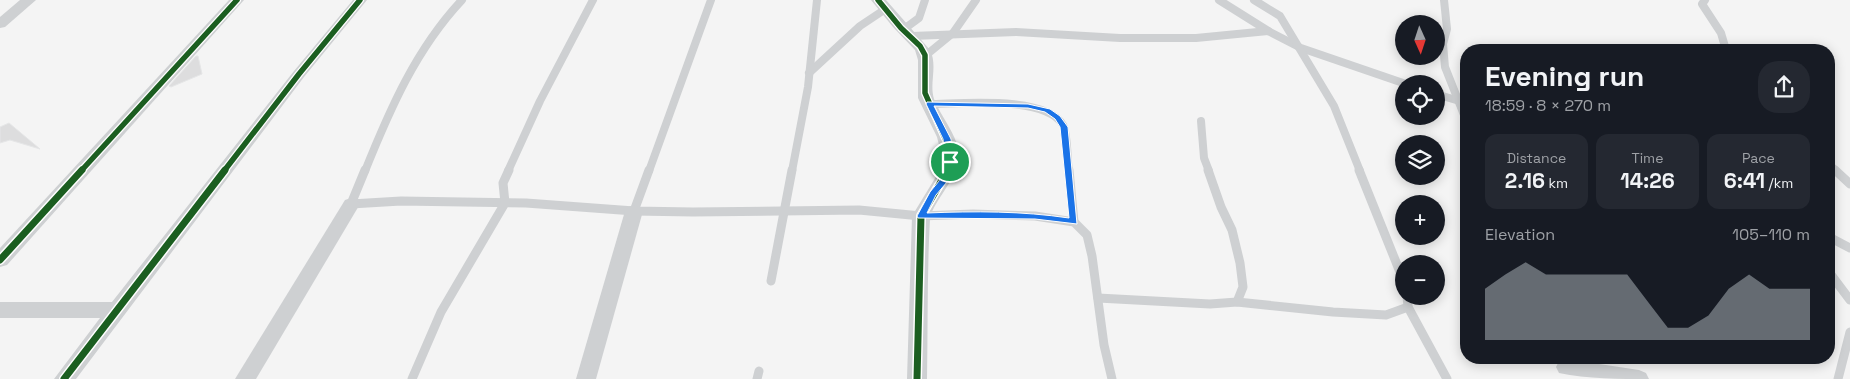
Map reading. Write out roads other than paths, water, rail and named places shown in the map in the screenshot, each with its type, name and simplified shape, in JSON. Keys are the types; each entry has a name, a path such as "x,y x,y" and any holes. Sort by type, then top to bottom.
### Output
{"street":[{"path":"0,24 29,0"},
{"path":"0,260 237,0"},
{"path":"64,379 299,74 360,0"},
{"path":"883,4 898,25 908,33 925,56 926,96 947,139 950,162 943,182 933,194 921,216 917,379"},
{"path":"245,379 351,204"},
{"path":"586,379 634,211"},
{"path":"0,310 117,310"},
{"path":"1572,379 1566,367 1639,379"}],"lane":[{"path":"462,0 435,31 399,95 351,204 526,202 634,211 859,210 921,216 973,214 1027,215 1074,222 1087,235 1104,345 1112,379"},
{"path":"412,379 441,312 505,203 503,183 540,101 593,0"},
{"path":"634,211 711,0"},
{"path":"770,281 809,73 816,0"},
{"path":"908,33 922,17 925,0"},
{"path":"925,56 953,33 976,0"},
{"path":"1219,0 1268,31 1298,47 1395,80"},
{"path":"1254,0 1280,16 1334,106 1395,259"},
{"path":"1444,0 1447,29 1442,44 1445,67 1460,98"},
{"path":"1705,0 1702,4 1721,33 1724,44"},
{"path":"809,73 883,4"},
{"path":"908,33 1016,32 1171,39 1268,31"},
{"path":"1445,97 1460,101"},
{"path":"929,104 1028,106 1047,110 1057,117 1064,127 1074,222"},
{"path":"1201,121 1204,158 1221,207 1232,230 1240,263 1243,287 1236,302"},
{"path":"1835,170 1850,184"},
{"path":"1835,240 1850,248"},
{"path":"1835,280 1850,300"},
{"path":"1098,298 1210,304 1236,302 1333,312 1386,314 1408,307 1447,379"},
{"path":"1838,379 1850,332"}]}
